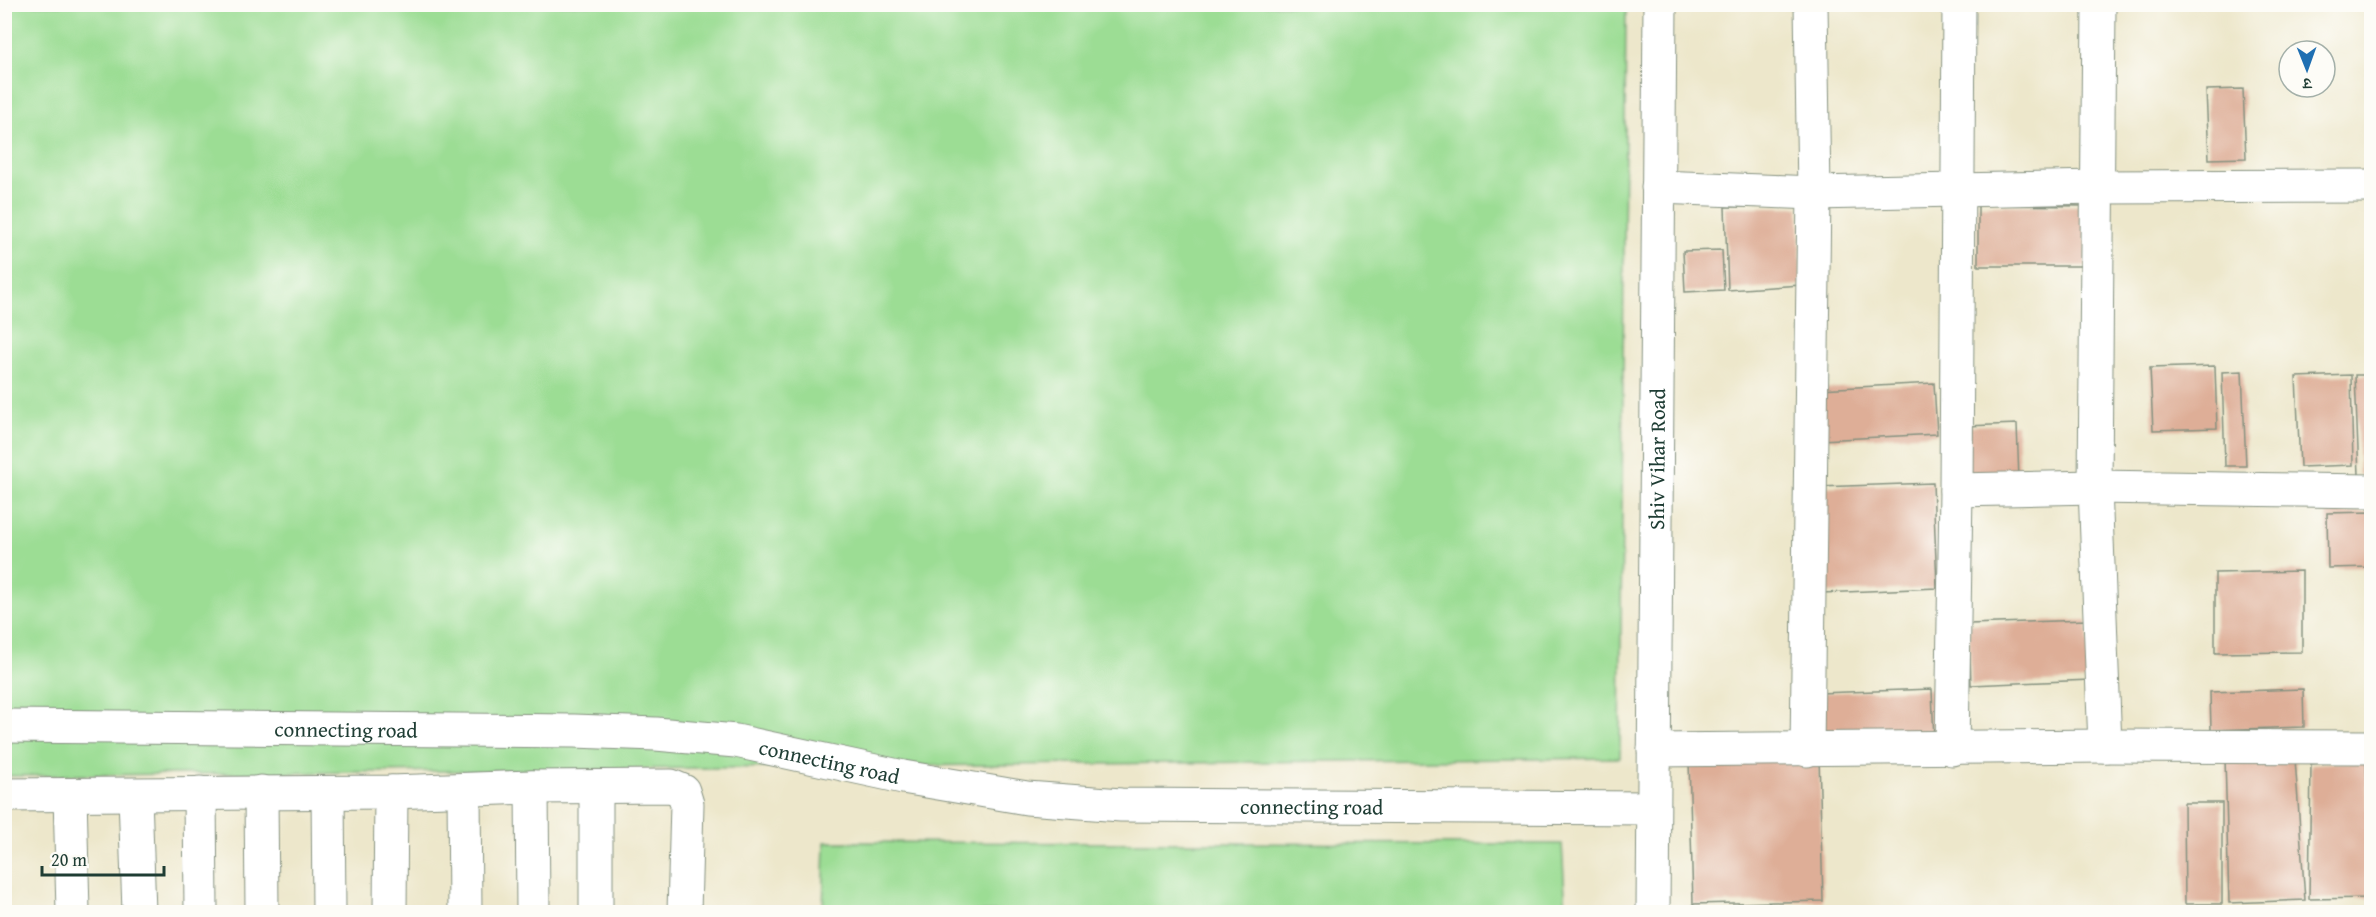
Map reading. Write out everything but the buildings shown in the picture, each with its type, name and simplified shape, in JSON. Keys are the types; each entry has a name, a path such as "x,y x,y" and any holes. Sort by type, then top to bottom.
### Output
{"street":[{"name":"Shiv Vihar Road","path":"1653,912 1660,4"},
{"path":"1807,750 1814,193 1811,4"},
{"path":"1952,749 1959,4"},
{"path":"2099,4 2095,487 2104,746"},
{"path":"1658,187 1814,193 2098,187 2372,186"},
{"path":"1956,490 2095,487 2372,491"},
{"name":"connecting road","path":"4,726 562,730 656,734 736,741 903,777 1027,798 1121,805 1653,808"},
{"path":"1654,750 2104,746 2372,747"},
{"path":"4,795 135,796 671,786 683,791 687,804 684,912"},
{"path":"532,787 533,912"},
{"path":"596,788 596,912"},
{"path":"464,791 465,912"},
{"path":"261,792 262,912"},
{"path":"390,912 391,792"},
{"path":"200,793 201,912"},
{"path":"328,793 328,912"},
{"path":"70,795 73,912"},
{"path":"135,796 139,912"}],"green space":[{"path":"4,5 1626,5 1620,758 5,776"},
{"path":"825,842 1562,844 1566,912 823,912"}]}
